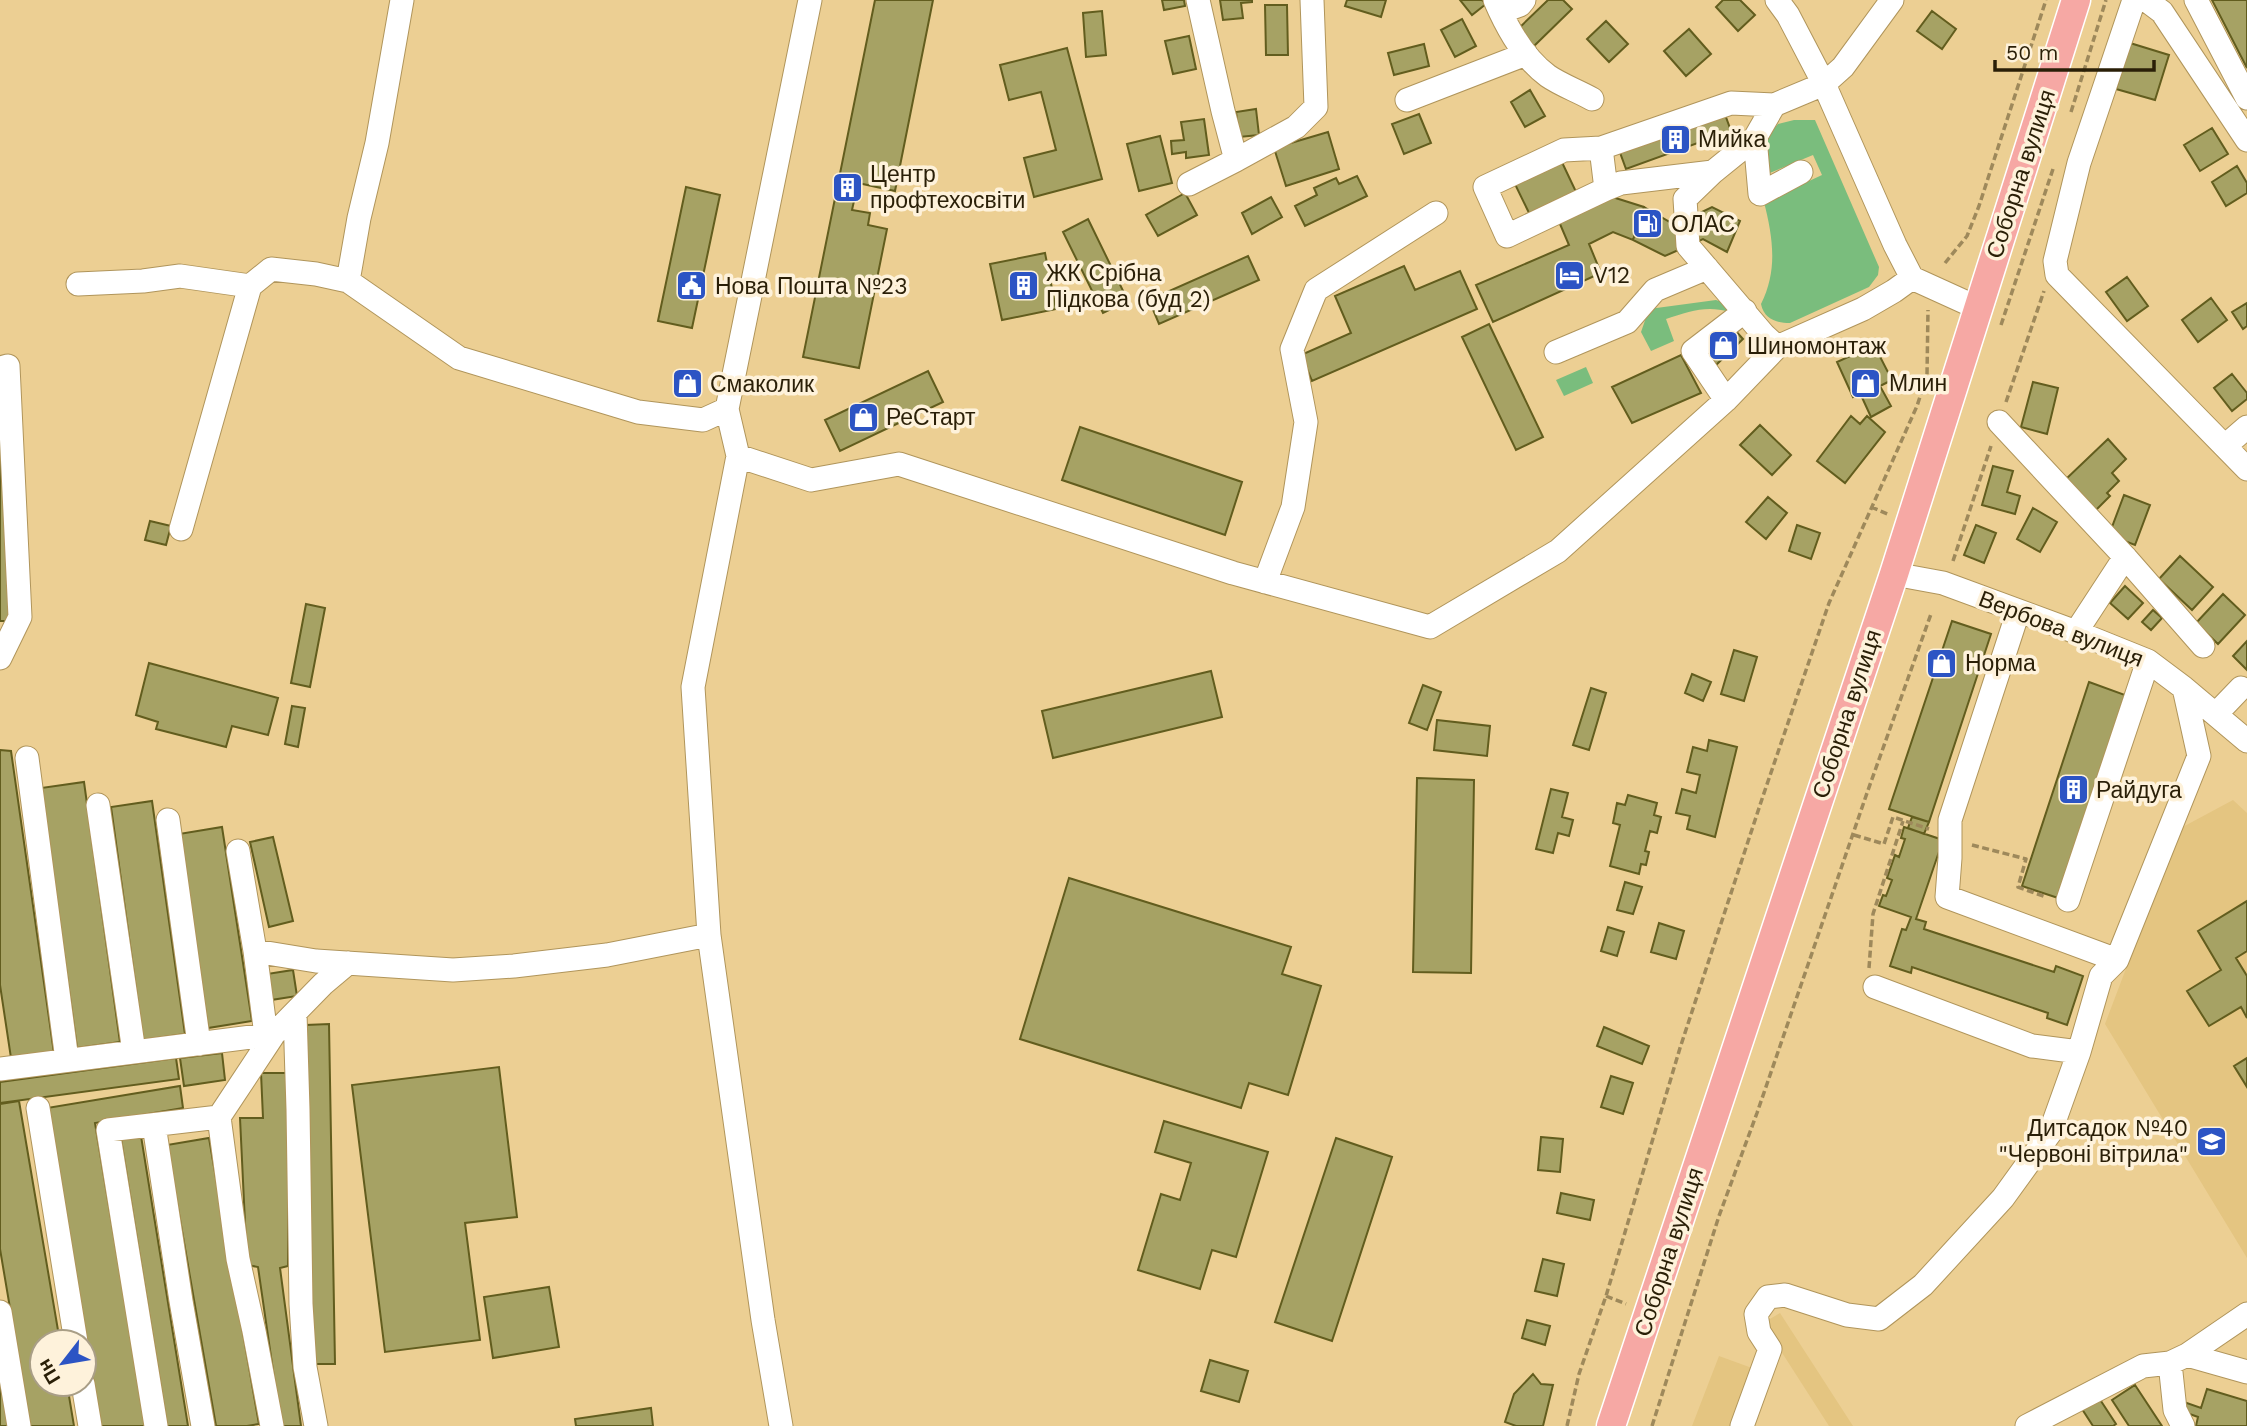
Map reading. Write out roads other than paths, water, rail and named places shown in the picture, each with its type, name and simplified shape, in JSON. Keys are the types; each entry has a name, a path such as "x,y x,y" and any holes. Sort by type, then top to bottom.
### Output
{"main road":[{"name":"Соборна вулиця","path":"1611,1426 1894,574 2076,0"}],"street":[{"path":"348,281 359,218 377,143 402,0"},
{"path":"780,1426 709,935 693,687 738,456 727,409 810,0"},
{"path":"1198,0 1236,160"},
{"path":"1189,184 1296,127 1317,107 1312,0"},
{"path":"1496,0 1509,9 1520,5 1524,0"},
{"path":"1496,0 1505,24 1526,54 1548,76 1592,99"},
{"path":"1777,0 1788,15 1824,84 1912,278 1978,308"},
{"path":"1713,172 1621,183 1507,236 1485,187 1564,150 1601,148 1731,103 1774,105 1824,84 1843,67 1892,0"},
{"path":"2134,0 2080,163 2054,261 2057,275 2247,469"},
{"path":"2146,0 2162,12 2247,140"},
{"path":"2196,0 2247,98"},
{"path":"1407,100 1526,54"},
{"path":"1774,105 1755,138 1685,199 1688,246 1777,348"},
{"path":"1755,138 1760,194 1801,172"},
{"path":"1601,148 1606,189"},
{"path":"1265,582 1293,507 1306,422 1292,349 1316,290 1436,213"},
{"path":"1556,352 1627,322 1654,290 1707,268"},
{"path":"181,528 250,286 271,269 348,281 459,358 638,412 703,420 727,409"},
{"path":"78,284 180,276 250,286"},
{"path":"738,456 811,480 899,464 1265,582 1430,627 1558,551 1726,400 1777,348 1863,309 1912,278"},
{"path":"1726,400 1693,351 1745,311"},
{"path":"0,368 8,366 20,617 0,658"},
{"path":"1999,422 2125,557 2203,646"},
{"path":"2225,446 2247,427"},
{"path":"2076,632 2125,557"},
{"name":"Вербова вулиця","path":"1894,574 1943,583 2148,661 2185,688 2247,741"},
{"path":"2018,612 1950,820 1947,897 2117,960"},
{"path":"2068,900 2148,661"},
{"path":"1742,1426 1770,1349 1759,1332 1756,1314 1768,1297 1784,1295 1847,1315 1879,1319 1923,1285 2003,1198 2050,1132 2079,1052 2101,976 2117,960 2199,756 2185,688"},
{"path":"2216,714 2241,688"},
{"path":"27,758 67,1060"},
{"path":"98,805 134,1052"},
{"path":"168,820 199,1044"},
{"path":"238,852 270,1035"},
{"path":"255,951 316,961 453,970 607,955 709,935"},
{"path":"272,1426 238,1259 219,1117 270,1035 348,963"},
{"path":"1875,987 2032,1046 2079,1052"},
{"path":"295,1013 301,1304 305,1367 316,1426"},
{"path":"1,1062 67,1060 270,1035"},
{"path":"38,1108 74,1328"},
{"path":"156,1426 108,1130 219,1117"},
{"path":"154,1125 203,1426"},
{"path":"0,1312 19,1426"},
{"path":"2027,1426 2143,1366 2178,1359 2247,1314"},
{"path":"2178,1359 2247,1372"},
{"path":"2178,1359 2175,1410 2183,1426"},
{"path":"85,1398 90,1426"}],"place":[{"name":"Мийка","path":"1675,139"},
{"name":"Центр профтехосвіти","path":"847,187"},
{"name":"ОЛАС","path":"1648,224"},
{"name":"V12","path":"1570,275"},
{"name":"Нова Пошта №23","path":"692,286"},
{"name":"ЖК Срібна Підкова (буд 2)","path":"1023,286"},
{"name":"Шиномонтаж","path":"1724,346"},
{"name":"Млин","path":"1866,383"},
{"name":"Смаколик","path":"687,384"},
{"name":"РеСтарт","path":"863,417"},
{"name":"Норма","path":"1942,663"},
{"name":"Райдуга","path":"2073,790"},
{"name":"Дитсадок №40 \"Червоні вітрила\"","path":"2211,1141"}]}
